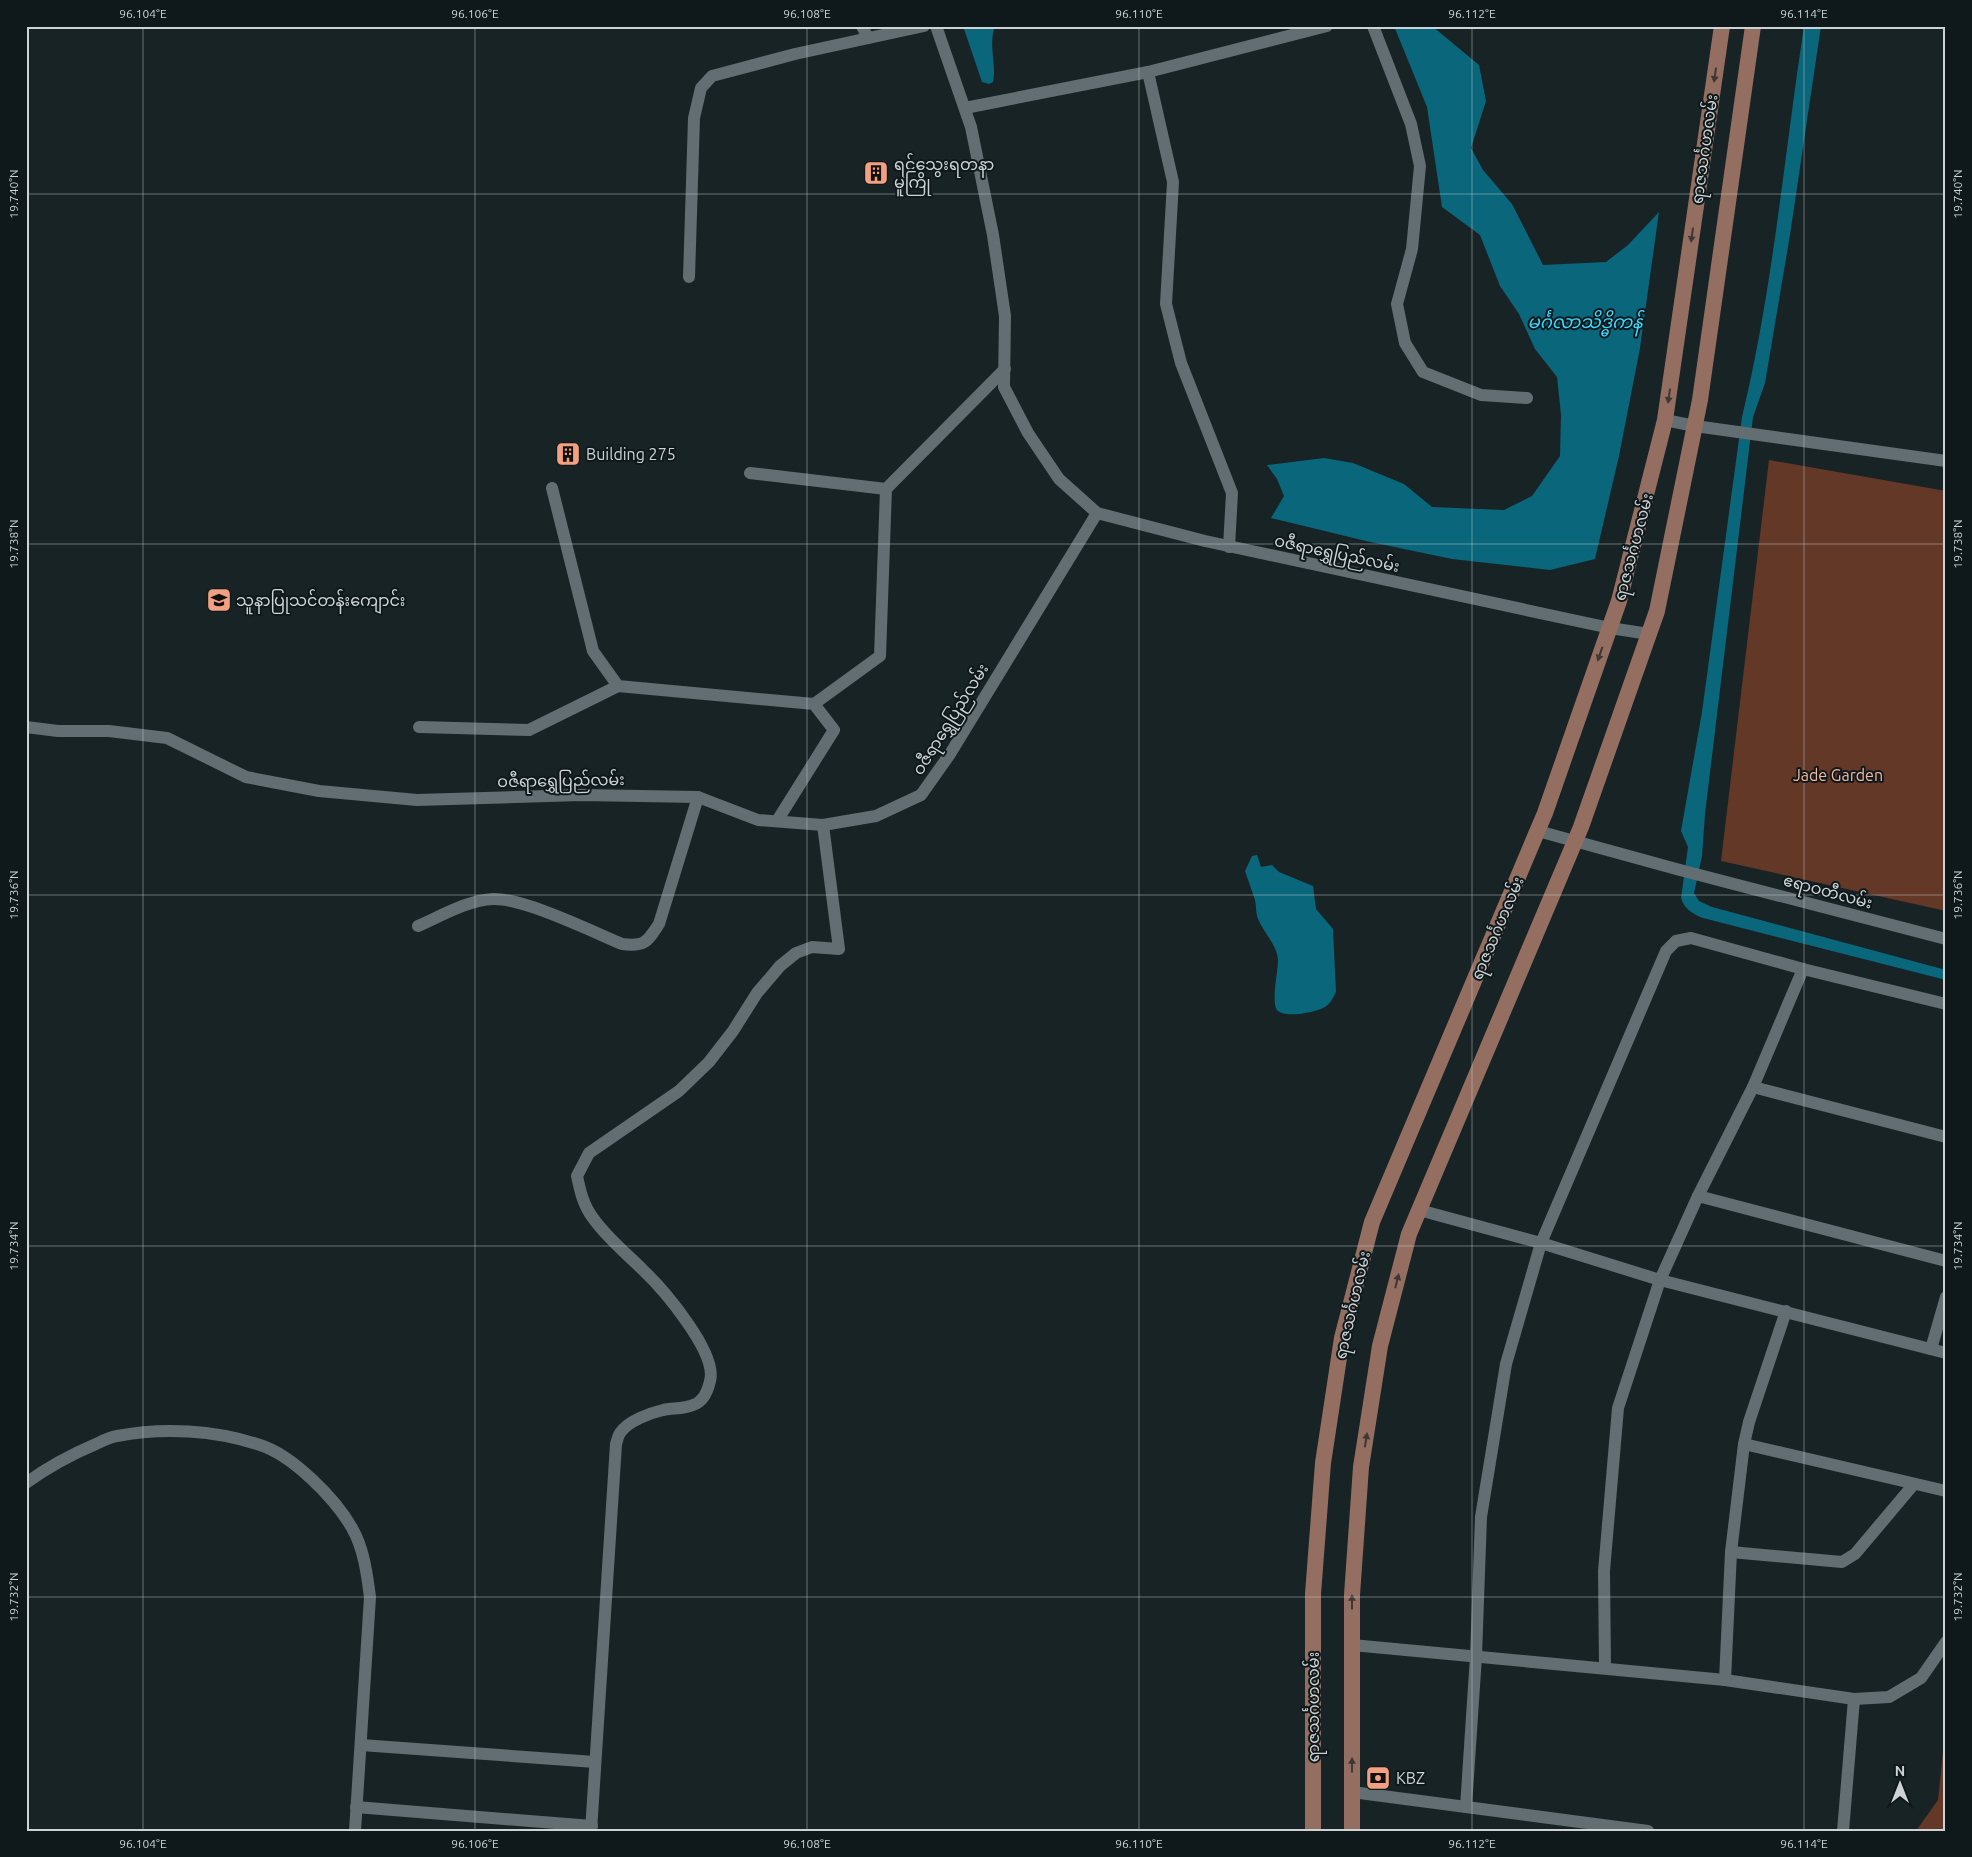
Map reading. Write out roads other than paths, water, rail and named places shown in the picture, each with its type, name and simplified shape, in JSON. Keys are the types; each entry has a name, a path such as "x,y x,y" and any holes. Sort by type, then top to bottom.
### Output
{"main road":[{"name":"ရာဇသင်္ဂဟလမ်း","path":"1313,1831 1313,1594 1323,1462 1342,1338 1372,1222 1538,830 1619,601 1666,420 1722,26"},
{"name":"ရာဇသင်္ဂဟလမ်း","path":"1352,1831 1352,1595 1361,1467 1380,1346 1409,1234 1575,842 1656,611 1700,400 1753,26"}],"street":[{"path":"862,26 868,38"},
{"path":"689,277 694,118 701,88 712,76 794,54 924,26"},
{"path":"936,26 971,127 994,244 1005,316 1004,387 1028,434 1059,479 1097,513"},
{"path":"965,108 1148,72 1327,26"},
{"path":"1373,26 1411,124 1420,166 1412,249 1397,304 1405,343 1423,372 1481,395 1527,398"},
{"path":"1148,72 1172,182 1166,304 1181,363 1232,494 1229,547"},
{"path":"419,727 529,730 618,686 814,704 880,656 886,489 1005,369"},
{"path":"1666,420 1694,426 1946,462"},
{"path":"750,474 886,489"},
{"path":"552,488 593,651 618,686"},
{"name":"ဝဇီရာရွှေပြည်လမ်း","path":"26,727 58,731 109,731 167,738 246,777 318,791 417,800 581,795 698,796 758,820 823,825 876,816 921,795 950,754 983,697 1097,513 1229,547 1610,628 1648,634"},
{"path":"777,821 834,730 814,704"},
{"path":"418,926 476,902 494,899 532,907 622,944 636,946 648,941 658,924 698,796"},
{"path":"356,1807 591,1828 616,1444 620,1432 635,1421 662,1410 694,1405 706,1394 711,1378 709,1360 694,1333 670,1300 644,1270 612,1240 592,1217 581,1196 577,1176 589,1154 679,1091 708,1062 733,1031 757,993 780,966 796,953 812,947 838,949 823,825"},
{"path":"1538,830 1575,842"},
{"name":"ဧရာဝတီလမ်း","path":"1575,842 1946,939"},
{"path":"1466,1807 1476,1656 1481,1517 1506,1364 1541,1244 1666,951 1676,940 1691,938 1803,970 1946,1004"},
{"path":"1604,1668 1604,1571 1618,1408 1660,1280 1698,1196 1753,1087 1803,970"},
{"path":"1753,1087 1946,1137"},
{"path":"1698,1196 1946,1261"},
{"path":"1419,1210 1660,1280 1946,1353"},
{"path":"1931,1349 1946,1297"},
{"path":"1725,1680 1731,1552 1744,1444 1749,1422 1786,1311"},
{"path":"26,1484 47,1468 79,1451 115,1436 160,1431 210,1433 261,1445 298,1466 331,1498 352,1528 366,1566 370,1597 355,1831"},
{"path":"1744,1444 1946,1491"},
{"path":"1731,1552 1842,1562 1856,1554 1914,1484"},
{"path":"1352,1645 1725,1680 1854,1699 1889,1697 1921,1678 1946,1642"},
{"path":"1843,1831 1854,1699"},
{"path":"361,1745 595,1762"},
{"path":"1352,1792 1648,1831"}],"water":[{"path":"963,26 995,26 992,40 994,75 993,82 989,84 982,82"},
{"name":"မင်္ဂလာသိဒ္ဓိကန်","path":"1394,26 1432,26 1479,65 1486,101 1471,148 1483,170 1512,204 1543,265 1606,262 1628,245 1659,212 1640,348 1619,456 1595,559 1550,570 1452,559 1271,518 1284,496 1277,479 1267,465 1324,458 1353,463 1404,484 1432,507 1504,510 1532,496 1560,456 1561,415 1557,377 1535,349 1519,314 1500,286 1480,235 1442,207 1427,107"},
{"path":"1804,26 1821,26 1790,235 1765,383 1753,417 1705,814 1702,856 1694,893 1699,901 1712,907 1946,970 1946,980 1703,918 1689,911 1681,898 1688,847 1681,831 1702,712 1742,417 1753,369 1770,272"},
{"path":"1257,855 1261,867 1272,865 1279,872 1313,886 1316,909 1333,929 1336,992 1329,1004 1321,1009 1301,1014 1286,1014 1281,1013 1275,1006 1277,955 1273,944 1258,919 1255,900 1245,871 1252,856"}],"place":[{"name":"ရင်သွေးရတနာ မူကြို","path":"876,173"},
{"name":"Building 275","path":"568,454"},
{"name":"သူနာပြုသင်တန်းကျောင်း","path":"219,600"},
{"name":"KBZ","path":"1378,1778"}],"park label":[{"name":"Jade Garden","path":"1838,775"}]}
